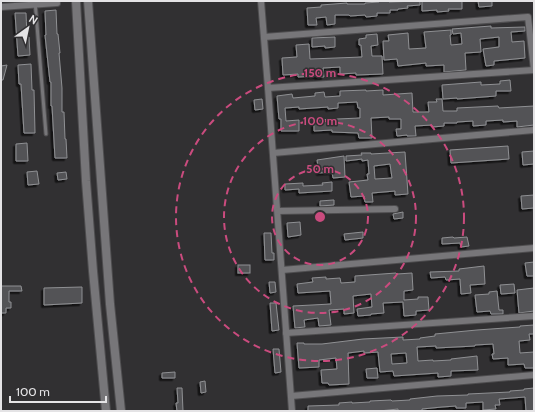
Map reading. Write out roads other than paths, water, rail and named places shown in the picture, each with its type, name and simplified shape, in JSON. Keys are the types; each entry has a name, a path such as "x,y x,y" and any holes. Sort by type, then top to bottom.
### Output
{"main road":[{"path":"76,1 86,181 94,288 106,411"},
{"path":"88,1 109,287 121,411"},
{"path":"93,271 108,270"},
{"path":"94,288 109,287"}],"street":[{"path":"261,1 292,411"},
{"path":"1,7 35,3 57,3"},
{"path":"264,37 528,17 534,70 268,88"},
{"path":"273,153 534,130"},
{"path":"278,211 396,209"},
{"path":"282,270 534,248"},
{"path":"286,333 534,316"},
{"path":"291,396 534,375"}],"lane":[{"path":"35,3 46,134"}]}
